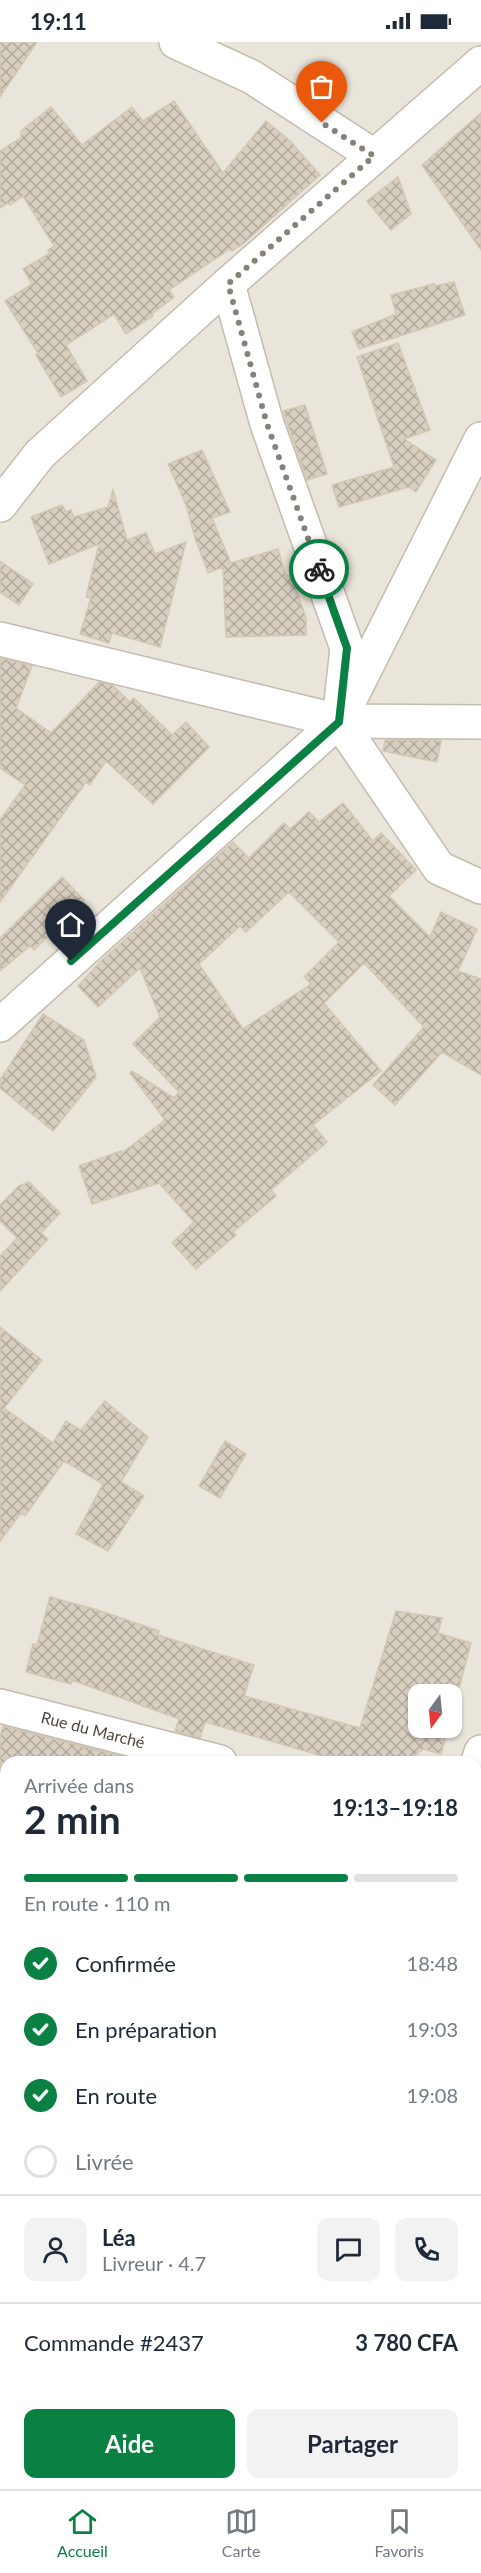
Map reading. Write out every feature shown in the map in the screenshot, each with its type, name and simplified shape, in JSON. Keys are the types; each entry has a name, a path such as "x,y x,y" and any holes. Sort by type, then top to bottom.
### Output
{"street":[{"path":"176,42 252,78 374,156"},
{"path":"0,505 40,454 228,284 481,63"},
{"path":"228,284 267,424 347,648 339,722 439,868 481,887"},
{"path":"0,1025 339,722 481,439"},
{"path":"0,639 339,722 481,722"},
{"name":"Rue du Marché","path":"0,1706 196,1756"}],"shaded area":[{"path":"0,42 481,42 481,1756 0,1756"}],"building":[{"path":"0,42 37,42 0,97"},
{"path":"174,101 223,173 266,121 290,141 320,175 244,243 232,251 230,249 169,290 174,297 152,314 153,316 126,334 114,314 66,345 87,381 61,397 36,355 38,353 5,301 32,284 23,269 50,253 48,250 54,246 23,196 10,205 8,203 0,208 0,151 21,138 21,131 51,107 82,145 132,107 143,121"},
{"path":"481,113 481,250 422,165"},
{"path":"398,177 411,214 391,230 367,201"},
{"path":"454,282 465,315 359,349 352,332 396,314 391,295 434,284 435,286"},
{"path":"398,343 430,430 404,439 436,460 416,492 409,487 339,507 332,485 394,467 357,357"},
{"path":"305,405 327,474 307,480 283,411"},
{"path":"202,450 230,512 212,518 231,563 278,549 286,576 291,575 306,618 306,635 226,637 223,567 208,573 186,505 168,464"},
{"path":"113,490 127,540 146,533 155,554 186,542 160,647 112,633 109,643 80,634 91,598 86,597 99,544 49,564 31,517 62,505 66,512 71,510 74,517 108,507"},
{"path":"0,561 33,584 19,605 0,592"},
{"path":"0,658 32,666 16,708 51,733 99,682 112,685 130,702 134,698 172,735 186,722 209,747 153,804 106,761 90,785 86,782 0,902 0,820 25,785 0,768"},
{"path":"385,740 441,740 437,762 383,751"},
{"path":"343,803 373,841 381,833 416,870 389,896 430,937 441,912 477,929 458,971 481,979 481,1075 442,1052 395,1105 373,1085 424,1027 364,963 324,1003 381,1071 313,1125 327,1142 271,1190 276,1196 233,1232 236,1235 196,1269 172,1243 194,1222 159,1183 92,1204 79,1166 121,1151 122,1153 165,1120 130,1073 132,1071 174,1098 179,1092 133,1044 160,1017 140,968 98,1007 78,986 101,961 233,842 249,858 284,823 290,829 309,812 319,822","holes":["289,892 339,942 304,977 311,984 243,1029 199,964 240,926 246,932"]},
{"path":"62,877 84,900 34,950 30,946 0,971 0,938"},
{"path":"43,1014 84,1040 96,1077 53,1131 0,1088 0,1080"},
{"path":"29,1182 60,1213 41,1233 48,1239 0,1291 0,1256 17,1238 0,1221 0,1205 19,1186"},
{"path":"0,1327 42,1360 4,1408 53,1443 66,1421 81,1430 105,1401 148,1437 121,1482 144,1496 108,1551 76,1534 103,1484 64,1461 25,1516 21,1513 0,1541"},
{"path":"225,1441 246,1454 220,1498 199,1486"},
{"path":"50,1597 98,1610 159,1631 158,1635 254,1665 244,1696 360,1728 396,1611 442,1618 438,1633 471,1643 460,1684 408,1684 408,1738 445,1738 441,1754 423,1749 414,1756 319,1755 205,1722 200,1738 175,1731 179,1719 72,1680 71,1684 26,1672 33,1644 37,1645"},
{"path":"3,1726 120,1756 0,1756 0,1737"}],"way so far":[{"path":"319,569 267,424 228,284 374,156 322,123"}],"route":[{"path":"71,961 339,722 347,648 319,569"}]}
